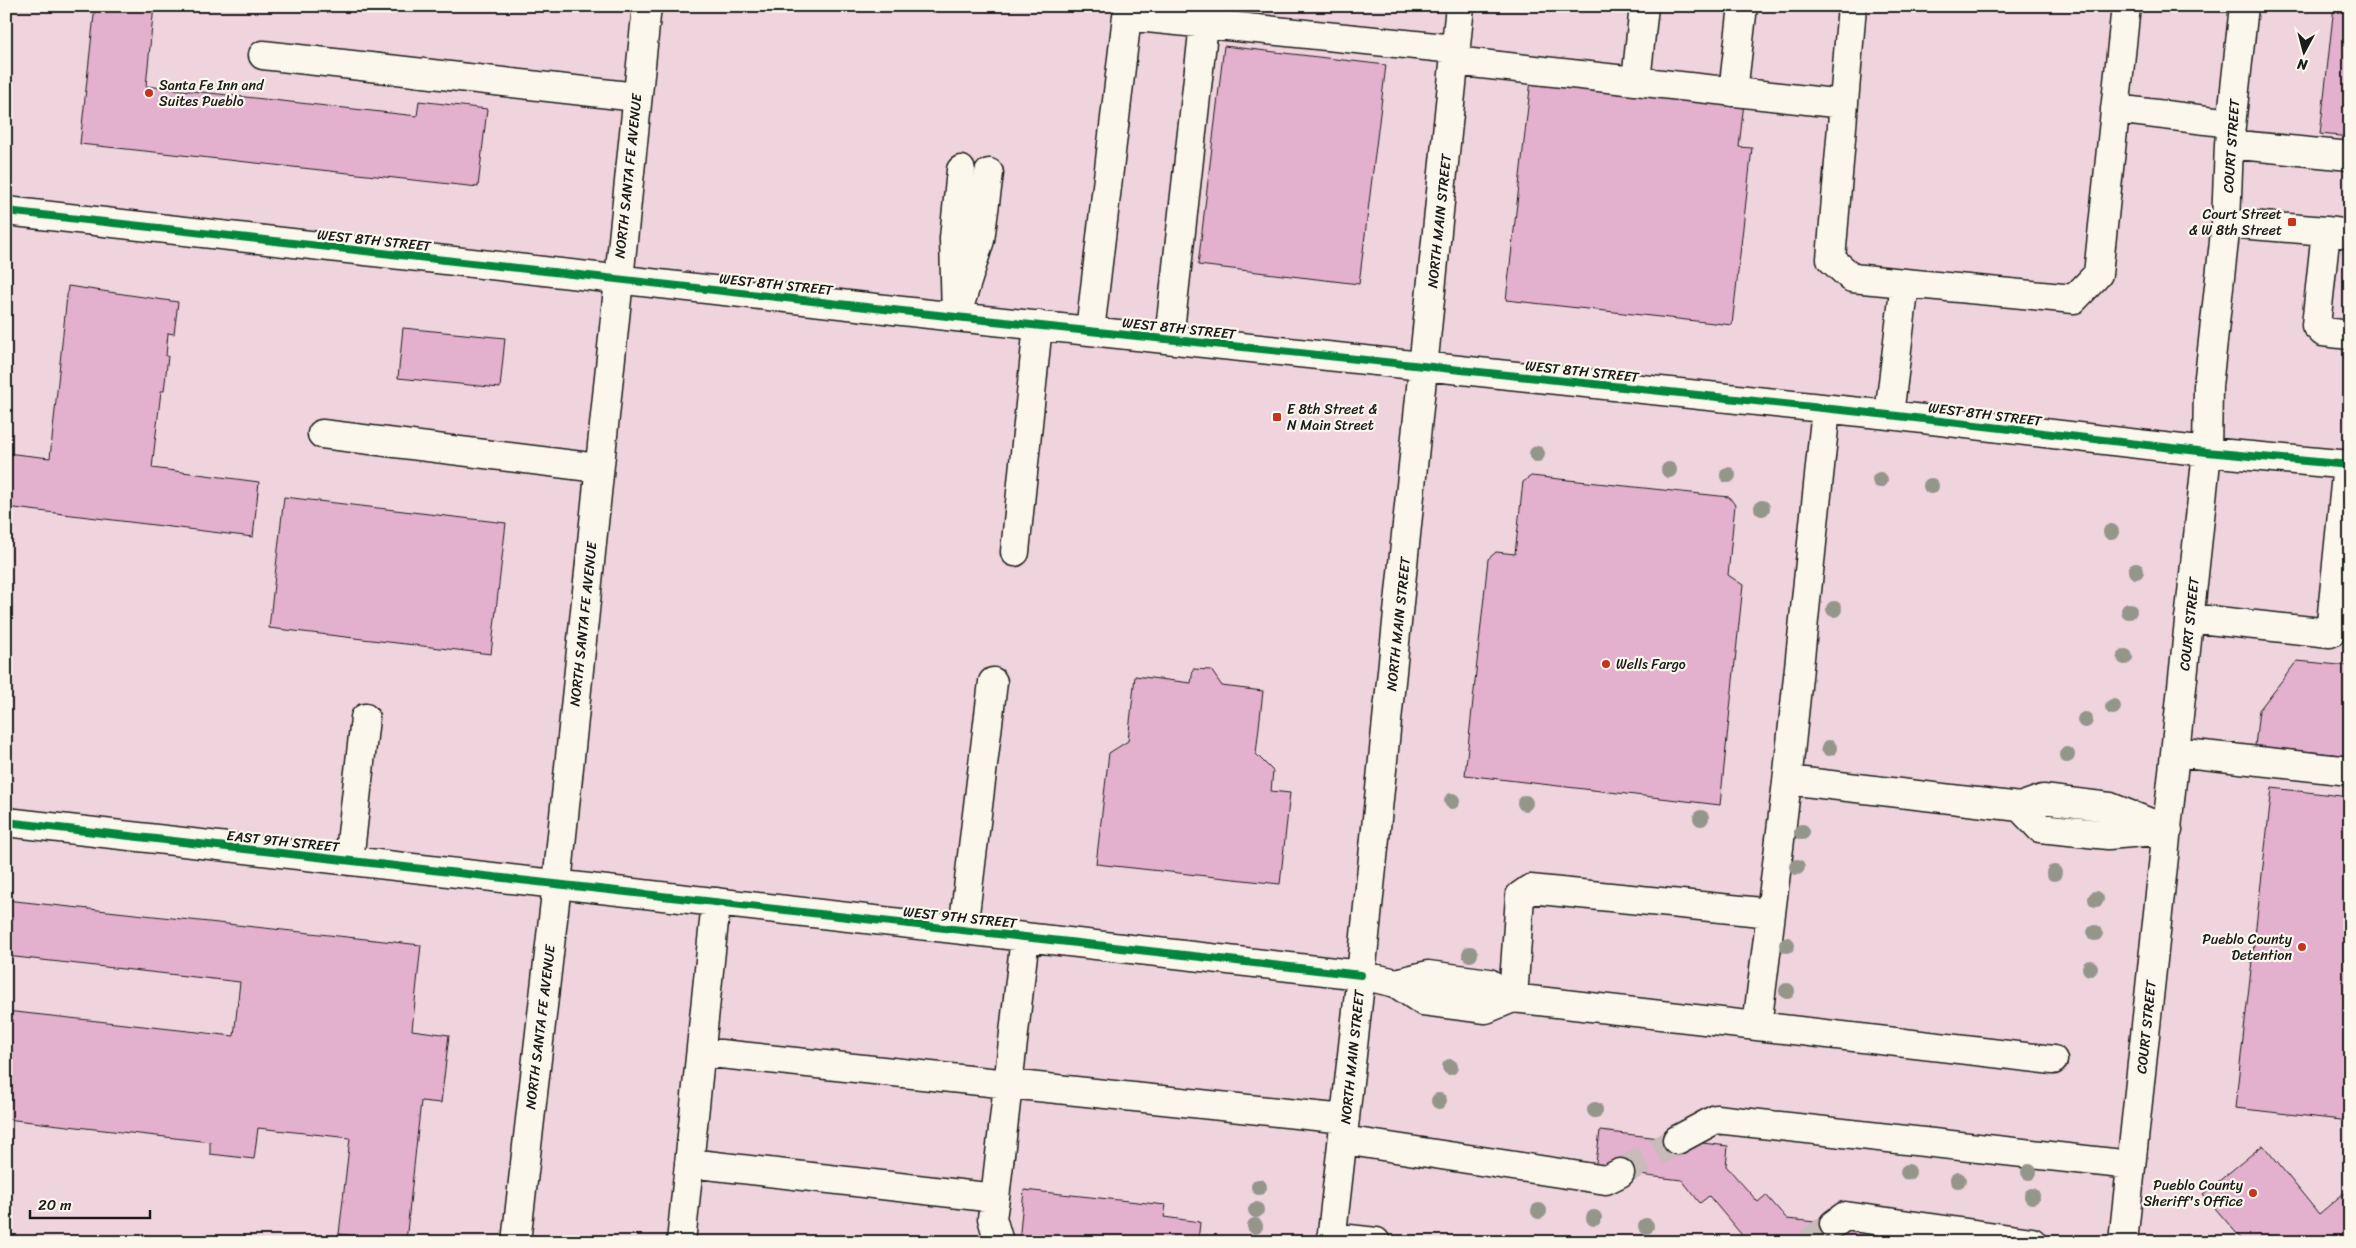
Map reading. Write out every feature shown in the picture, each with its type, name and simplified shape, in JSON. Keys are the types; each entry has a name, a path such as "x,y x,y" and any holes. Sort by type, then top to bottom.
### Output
{"street":[{"name":"NORTH SANTA FE AVENUE","path":"516,1242 557,884 617,280 647,6"},
{"name":"NORTH MAIN STREET","path":"1331,1239 1361,975 1460,6"},
{"path":"1636,81 1644,6"},
{"path":"1734,92 1743,6"},
{"path":"1852,6 1831,259 1852,278 2074,300 2098,274 2126,6"},
{"name":"COURT STREET","path":"2123,1242 2207,452 2208,386 2226,223 2230,133 2244,6"},
{"path":"1090,331 1126,16 1455,55 1636,81 1843,104"},
{"path":"1169,339 1204,24"},
{"path":"263,55 637,97"},
{"path":"2115,109 2350,156"},
{"path":"956,317 954,238 962,170"},
{"path":"956,317 980,240 989,173"},
{"name":"WEST 8TH STREET","path":"6,211 956,317 1889,415 2207,452 2348,465"},
{"path":"2226,223 2338,232 2316,325 2323,332 2350,335"},
{"path":"1889,415 1905,283"},
{"path":"1015,552 1038,325"},
{"path":"1757,1026 1787,782 1826,409"},
{"path":"322,434 598,468"},
{"path":"2190,618 2330,633 2348,465"},
{"path":"963,930 993,682"},
{"path":"349,861 365,718"},
{"path":"2176,752 2350,771"},
{"path":"1787,782 1796,781 2020,807 2043,799 2110,807 2168,830"},
{"name":"EAST 9TH STREET","path":"6,822 557,884"},
{"name":"WEST 9TH STREET","path":"557,884 1361,975 1396,983 1423,1001 1486,1009 1513,998"},
{"path":"1771,913 1530,889 1520,896 1513,998 2053,1060"},
{"path":"681,1242 716,902"},
{"path":"999,1242 992,1218 1024,937"},
{"path":"701,1052 1008,1084 1344,1130 1606,1180 1620,1173"},
{"path":"1677,1140 1716,1118 2131,1166"},
{"path":"689,1163 995,1198"},
{"path":"1834,1224 1845,1216 2032,1242"},
{"path":"1331,1239 1376,1242"}],"shaded area":[{"path":"6,6 2350,6 2350,1242 6,1242"}],"building":[{"name":"Santa Fe Inn and Suites Pueblo","path":"95,6 154,6 146,86 417,116 419,101 487,109 478,187 80,144"},
{"path":"2334,6 2350,6 2350,137 2320,134"},
{"path":"1224,46 1386,65 1359,284 1198,265"},
{"path":"1531,80 1744,103 1739,147 1752,148 1732,325 1506,300"},
{"path":"68,286 178,302 174,334 168,333 166,356 168,356 164,391 161,391 152,468 259,482 253,537 6,507 6,453 50,458"},
{"path":"403,328 505,338 500,388 398,378"},
{"name":"Wells Fargo","path":"1531,476 1729,497 1735,505 1728,575 1743,585 1720,805 1465,775 1488,559 1496,552 1515,554 1523,482"},
{"path":"284,497 506,523 491,654 269,628"},
{"path":"2297,661 2350,666 2350,756 2255,746 2259,710"},
{"path":"1193,669 1211,670 1222,686 1263,691 1256,754 1273,771 1271,791 1290,793 1280,884 1096,864 1109,753 1128,741 1135,676 1191,683"},
{"name":"Pueblo County Detention","path":"2272,788 2350,797 2350,1121 2235,1108"},
{"path":"6,900 421,945 412,1030 449,1035 441,1103 421,1101 406,1241 339,1234 350,1138 258,1128 254,1159 210,1154 210,1142 6,1119 6,1011 234,1036 240,982 6,956"},
{"path":"1600,1131 1728,1146 1726,1166 1758,1202 1766,1195 1787,1219 1873,1228 1871,1242 1740,1242 1741,1234 1709,1196 1700,1203 1682,1180 1595,1170"},
{"name":"Pueblo County Sheriff's Office","path":"2263,1145 2319,1214 2344,1193 2350,1199 2350,1242 2244,1242 2203,1194"},
{"path":"1024,1190 1166,1205 1164,1217 1200,1222 1198,1242 1019,1242"}],"tunnel":[{"path":"1620,1173 1677,1140"},
{"path":"1809,1242 1834,1224"}],"cycle path":[{"path":"6,211 956,317 1889,415 2207,452 2350,465"},
{"path":"6,822 1361,975"}],"place":[{"name":"Santa Fe Inn and Suites Pueblo","path":"149,93"},
{"name":"Court Street & W 8th Street","path":"2292,222"},
{"name":"E 8th Street & N Main Street","path":"1277,417"},
{"name":"Wells Fargo","path":"1606,664"},
{"name":"Pueblo County Detention","path":"2302,947"},
{"name":"Pueblo County Sheriff's Office","path":"2253,1193"}]}
